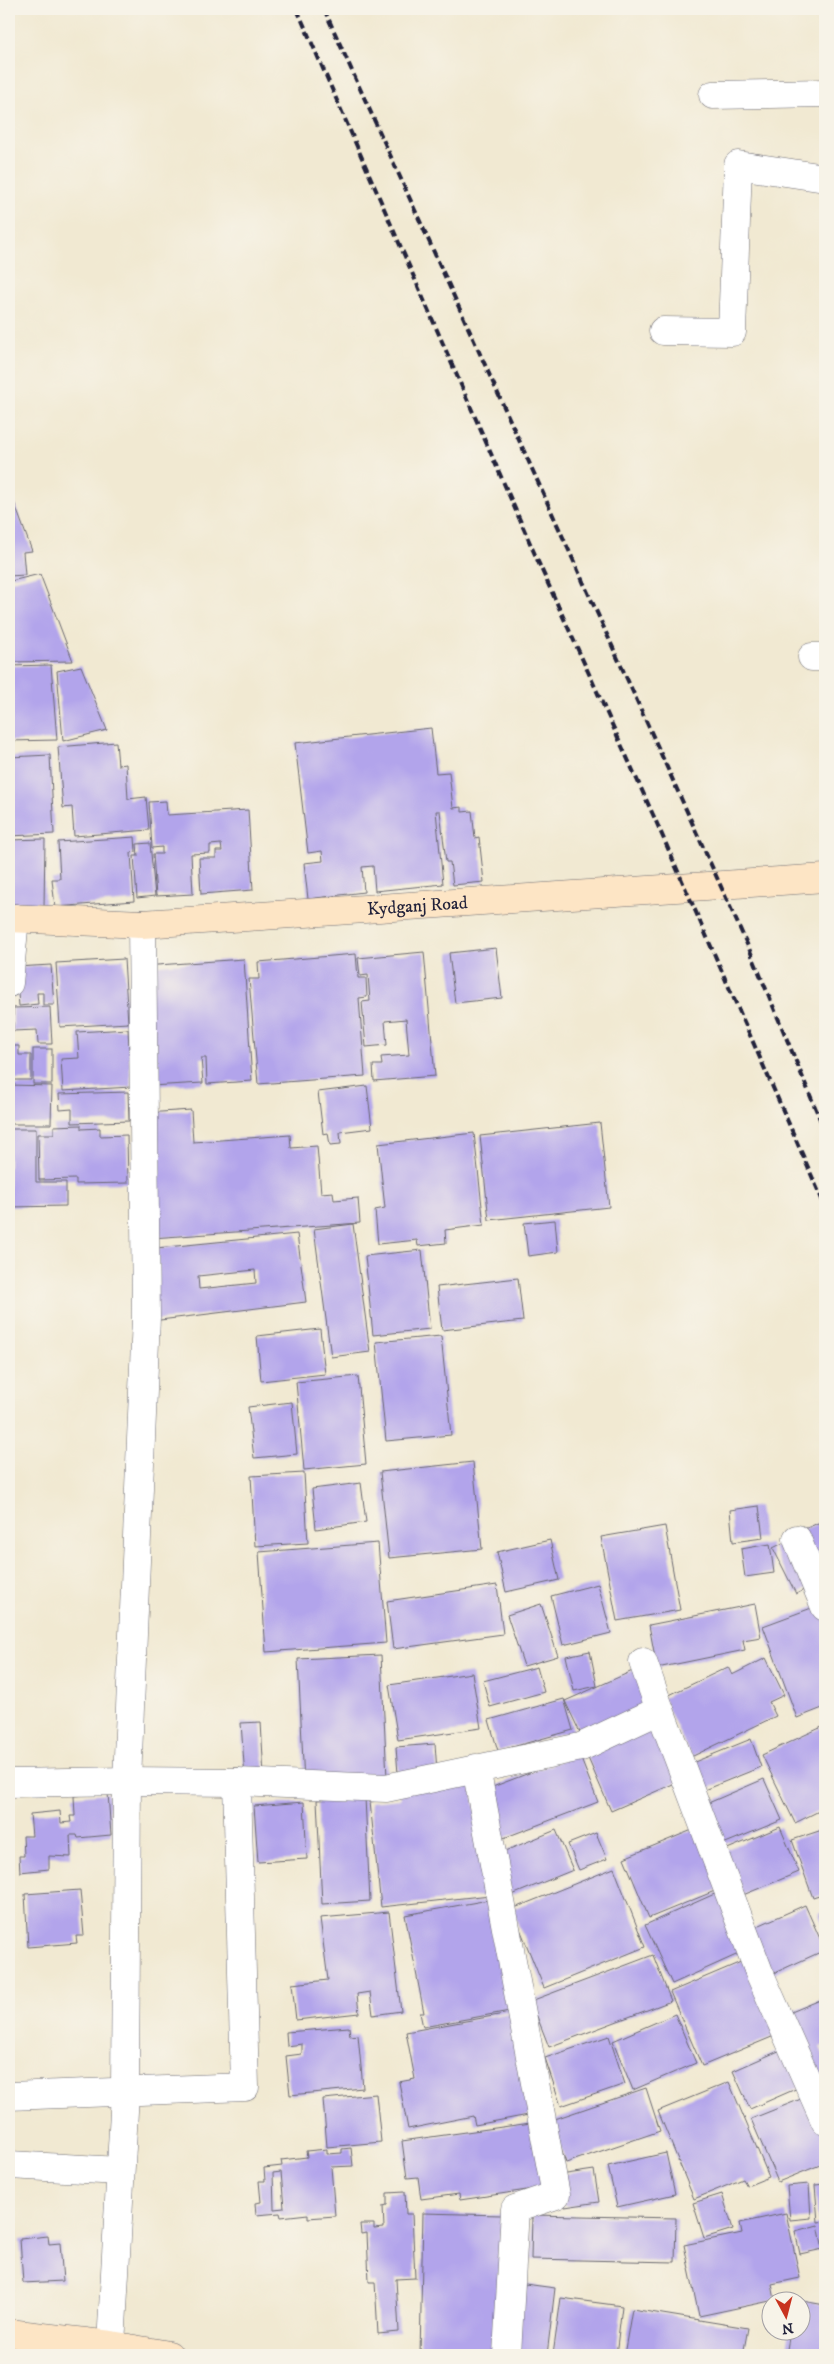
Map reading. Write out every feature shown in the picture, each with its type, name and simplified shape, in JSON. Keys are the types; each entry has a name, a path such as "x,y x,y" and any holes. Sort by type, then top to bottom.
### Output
{"main road":[{"name":"Kydganj Road","path":"12,918 142,924 825,878"},
{"path":"9,2333 111,2345 169,2355"}],"street":[{"path":"713,95 825,93"},
{"path":"663,331 732,332 738,164 825,178"},
{"path":"9,983 12,918"},
{"path":"111,2345 125,2093 127,1780 146,1317 142,924"},
{"path":"797,1539 825,1607"},
{"path":"642,1662 759,1972 825,2121"},
{"path":"9,1783 127,1780 386,1788 580,1747 660,1710"},
{"path":"476,1768 556,2195 515,2209 507,2355"},
{"path":"9,2096 245,2087 237,1782"},
{"path":"9,2164 120,2172"}],"building":[{"path":"11,494 32,551 23,552 25,575 9,576 9,495"},
{"path":"40,574 73,661 9,662 9,595 11,581"},
{"path":"51,665 57,740 9,741 9,666"},
{"path":"81,666 107,730 63,741 57,671"},
{"path":"431,728 436,773 449,772 453,808 462,807 462,812 472,811 475,838 479,837 484,882 453,885 450,862 446,862 440,811 436,811 443,884 375,891 373,866 362,867 364,892 308,899 304,863 323,861 322,851 308,853 295,743"},
{"path":"116,742 118,765 126,764 128,799 146,797 149,830 74,836 72,807 63,808 58,747"},
{"path":"50,755 54,834 9,836 9,757"},
{"path":"166,801 167,815 248,810 253,890 201,894 199,858 216,858 216,851 222,851 221,844 210,845 210,853 191,854 193,894 156,896 153,854 162,854 162,847 152,848 149,802"},
{"path":"135,837 136,852 131,853 134,901 55,907 52,879 60,879 58,842"},
{"path":"45,839 44,908 9,909 9,840"},
{"path":"150,843 155,896 137,898 134,856 138,856 137,844"},
{"path":"496,948 502,998 455,1003 449,953"},
{"path":"424,952 435,1076 374,1081 373,1065 382,1065 381,1057 409,1055 406,1019 385,1021 387,1045 366,1047 362,1002 370,1001 368,975 360,976 358,958"},
{"path":"356,954 358,978 366,978 367,997 359,998 365,1076 258,1084 249,979 259,979 258,962"},
{"path":"124,959 128,1023 60,1027 56,963"},
{"path":"244,959 252,1081 207,1084 206,1058 201,1058 203,1083 150,1086 143,966"},
{"path":"51,965 54,1005 43,1005 43,993 37,993 38,1004 19,1006 16,967"},
{"path":"50,1007 52,1044 38,1044 37,1030 13,1031 13,1008"},
{"path":"128,1029 131,1087 63,1091 61,1059 79,1058 77,1032"},
{"path":"9,1046 19,1046 19,1055 31,1055 31,1080 9,1080"},
{"path":"33,1049 52,1049 52,1084 33,1084"},
{"path":"9,1085 52,1086 51,1124 9,1124"},
{"path":"367,1086 372,1128 340,1132 341,1144 330,1145 328,1133 323,1134 318,1092"},
{"path":"128,1092 129,1121 72,1123 72,1109 60,1110 59,1094"},
{"path":"191,1110 193,1142 290,1135 291,1148 317,1146 321,1193 333,1192 334,1200 358,1198 360,1223 152,1238 146,1113"},
{"path":"600,1123 609,1207 489,1220 480,1136"},
{"path":"81,1125 81,1129 100,1128 100,1136 127,1135 128,1183 76,1184 76,1179 39,1180 38,1134 54,1134 54,1126"},
{"path":"9,1129 36,1129 36,1182 66,1182 66,1206 9,1207"},
{"path":"474,1133 484,1225 445,1230 446,1243 418,1246 417,1240 378,1244 375,1210 385,1208 378,1144"},
{"path":"555,1220 558,1252 528,1256 524,1223"},
{"path":"353,1224 370,1352 331,1357 314,1229"},
{"path":"297,1234 306,1302 152,1321 146,1249","holes":["255,1270 256,1283 199,1289 198,1276"]},
{"path":"422,1250 430,1329 373,1335 365,1256"},
{"path":"518,1278 523,1321 442,1330 437,1287"},
{"path":"320,1329 325,1374 261,1381 257,1336"},
{"path":"441,1336 451,1435 386,1441 376,1342"},
{"path":"358,1376 366,1464 304,1470 296,1382"},
{"path":"292,1402 297,1454 254,1458 248,1407"},
{"path":"473,1462 482,1549 389,1558 380,1472"},
{"path":"304,1473 308,1543 255,1546 251,1476"},
{"path":"361,1483 366,1522 316,1529 312,1489"},
{"path":"759,1506 763,1538 733,1542 730,1510"},
{"path":"825,1520 825,1585 800,1531"},
{"path":"665,1526 680,1610 617,1621 601,1537"},
{"path":"799,1535 822,1581 796,1594 773,1548"},
{"path":"550,1540 559,1580 506,1592 497,1552"},
{"path":"378,1543 386,1643 266,1652 259,1552"},
{"path":"770,1544 774,1573 745,1577 741,1549"},
{"path":"598,1584 611,1633 563,1645 551,1596"},
{"path":"497,1585 503,1634 393,1649 387,1601"},
{"path":"825,1603 825,1707 797,1718 763,1626"},
{"path":"541,1604 558,1656 524,1666 507,1615"},
{"path":"755,1604 761,1637 743,1640 745,1650 657,1668 649,1625"},
{"path":"590,1651 597,1686 574,1691 566,1656"},
{"path":"381,1655 387,1778 304,1783 298,1659"},
{"path":"766,1658 784,1695 769,1702 776,1716 691,1757 663,1698 728,1667 732,1675"},
{"path":"537,1667 544,1692 490,1707 483,1681"},
{"path":"637,1669 656,1709 584,1741 565,1701"},
{"path":"472,1673 481,1728 398,1740 389,1685"},
{"path":"564,1699 573,1730 498,1751 489,1720"},
{"path":"655,1721 680,1781 611,1811 585,1751"},
{"path":"261,1722 264,1777 245,1778 241,1723"},
{"path":"822,1727 825,1734 825,1808 795,1823 762,1755"},
{"path":"751,1739 761,1767 704,1790 692,1763"},
{"path":"435,1744 437,1771 398,1774 396,1747"},
{"path":"579,1754 598,1802 501,1839 482,1791"},
{"path":"764,1779 782,1820 723,1844 706,1804"},
{"path":"471,1783 490,1895 381,1907 370,1802 401,1799 400,1790"},
{"path":"108,1793 111,1835 78,1838 77,1835 70,1835 71,1857 49,1856 49,1869 20,1872 19,1856 24,1856 23,1836 32,1836 30,1814 60,1811 61,1823 71,1822 70,1816 75,1816 74,1796"},
{"path":"365,1798 370,1901 322,1904 317,1800"},
{"path":"304,1802 307,1859 258,1862 254,1806"},
{"path":"780,1827 799,1872 743,1895 725,1850"},
{"path":"697,1828 722,1888 649,1918 624,1858"},
{"path":"825,1829 825,1894 813,1898 792,1840"},
{"path":"556,1830 573,1870 512,1895 495,1855"},
{"path":"596,1833 607,1859 579,1870 568,1844"},
{"path":"614,1868 645,1947 544,1988 512,1909"},
{"path":"80,1890 84,1936 76,1936 77,1943 28,1947 25,1894"},
{"path":"719,1892 745,1951 672,1984 645,1925"},
{"path":"494,1899 515,2010 423,2027 420,2013 424,2013 405,1915"},
{"path":"805,1905 825,1950 772,1974 751,1929"},
{"path":"825,1910 825,1929 818,1913"},
{"path":"389,1912 401,2011 373,2015 370,1992 357,1994 359,2013 296,2020 292,1984 328,1980 320,1918"},
{"path":"653,1955 671,2001 549,2047 531,2001"},
{"path":"748,1959 779,2034 702,2066 670,1992"},
{"path":"825,1998 825,2045 820,2047 825,2060 825,2102 789,2013"},
{"path":"515,2012 534,2114 475,2125 473,2116 408,2129 399,2082 415,2079 406,2032"},
{"path":"675,2014 696,2063 633,2090 613,2041"},
{"path":"349,2027 350,2036 358,2035 363,2088 290,2095 286,2056 302,2054 302,2044 287,2046 286,2032"},
{"path":"609,2036 625,2084 561,2106 545,2058"},
{"path":"790,2046 807,2084 750,2109 733,2071"},
{"path":"729,2082 769,2177 747,2186 743,2179 694,2199 658,2111"},
{"path":"646,2088 660,2131 566,2163 552,2120"},
{"path":"376,2094 381,2142 327,2147 323,2099"},
{"path":"811,2095 825,2128 825,2163 778,2182 751,2119"},
{"path":"538,2122 547,2187 460,2200 459,2194 421,2199 418,2177 407,2178 402,2141"},
{"path":"351,2148 353,2166 331,2167 335,2216 308,2218 308,2214 281,2217 280,2213 256,2215 255,2203 261,2202 259,2181 265,2181 264,2168 282,2166 281,2160 307,2157 306,2151 327,2149 327,2154 342,2153 342,2149","holes":["281,2172 284,2208 274,2209 273,2173"]},
{"path":"666,2153 675,2194 617,2207 608,2166"},
{"path":"594,2170 599,2202 565,2207 560,2175"},
{"path":"809,2184 811,2218 790,2220 787,2186"},
{"path":"825,2184 825,2221 818,2222 815,2185"},
{"path":"405,2192 406,2214 412,2214 415,2278 396,2279 399,2332 378,2334 375,2282 369,2282 367,2233 361,2234 360,2224 374,2224 374,2229 384,2228 383,2206 387,2205 387,2193"},
{"path":"722,2194 733,2229 704,2238 693,2203"},
{"path":"423,2213 501,2215 498,2355 420,2355"},
{"path":"786,2213 800,2278 772,2284 774,2292 762,2292 762,2303 699,2316 684,2245 742,2233 740,2223"},
{"path":"532,2215 676,2218 675,2262 531,2259"},
{"path":"818,2225 823,2249 800,2254 795,2231"},
{"path":"48,2236 49,2244 60,2243 63,2281 23,2283 20,2239"},
{"path":"525,2284 555,2288 547,2355 516,2355"},
{"path":"561,2298 622,2306 616,2355 553,2355"},
{"path":"812,2303 825,2305 825,2355 786,2355 788,2342 812,2342"},
{"path":"632,2309 748,2328 743,2355 624,2355"}],"railway":[{"path":"297,9 540,566 655,819 825,1206"},
{"path":"324,9 751,953 825,1131"}]}
